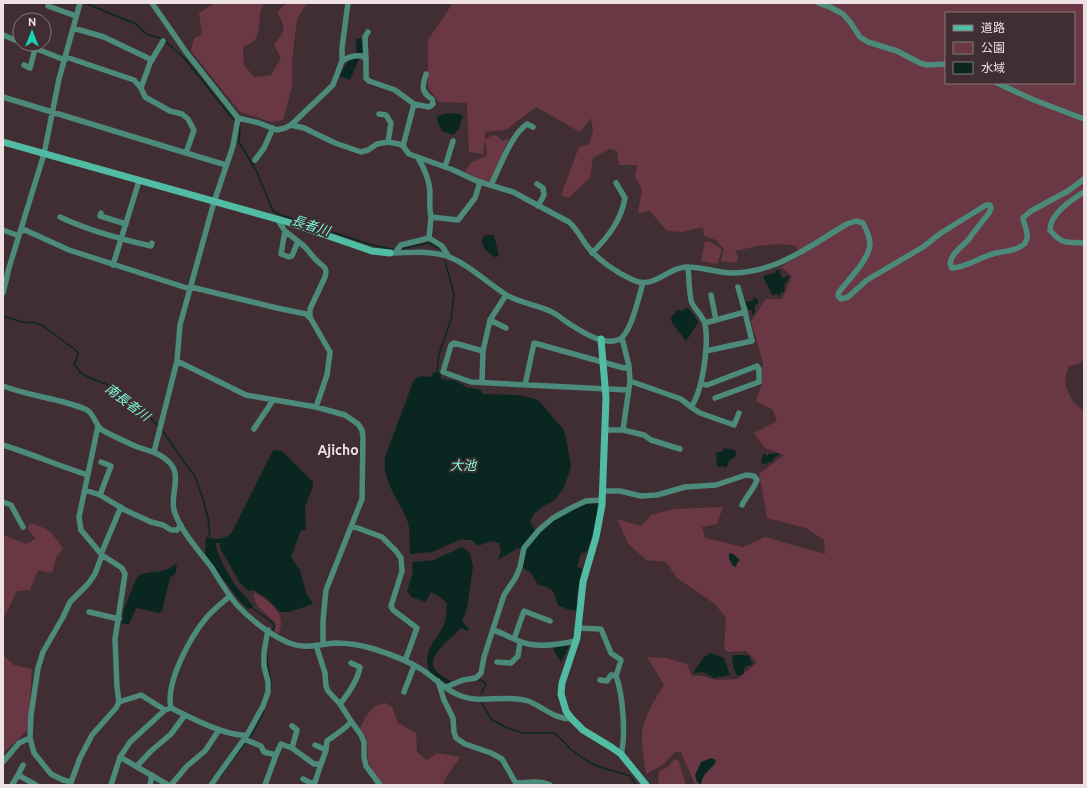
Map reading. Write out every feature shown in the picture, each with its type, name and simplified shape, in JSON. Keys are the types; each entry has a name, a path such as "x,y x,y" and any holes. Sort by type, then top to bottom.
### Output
{"street":[{"path":"3,293 8,268 20,234 44,154 60,79 80,3"},
{"path":"152,3 190,58 238,118 260,123 277,130 291,125 333,85 342,61 342,48 348,3"},
{"path":"818,3 843,14 860,37 868,42 897,51 920,63 927,65 945,64"},
{"path":"48,6 76,16"},
{"path":"73,28 104,37 152,60"},
{"path":"368,32 365,37 366,78 369,81 396,90 414,104 429,107 433,104 432,99 425,94 423,90 426,74"},
{"path":"141,88 152,60 163,41"},
{"path":"24,65 30,68 34,52"},
{"path":"44,52 134,80 141,88 145,97 170,111 182,114 188,119 194,130 186,153"},
{"path":"342,61 349,56 357,55 363,56 366,60"},
{"path":"1000,84 1034,100 1084,116"},
{"path":"3,97 226,165"},
{"path":"404,146 414,104"},
{"path":"379,114 386,115 390,123 388,142"},
{"path":"154,452 177,361 180,325 214,202 233,146 238,118"},
{"path":"491,185 511,142 527,124 533,127"},
{"path":"291,125 304,128 334,142 362,152 377,144 388,142 404,146 409,154 418,158 445,167 480,182 513,192 569,222 577,229 586,246 592,252 624,275 634,281 643,283 654,282 666,273 688,266 729,273 746,273 767,268 782,263 847,224 856,221 863,223 870,244 867,255 839,292 838,296 841,299 848,297 866,280 923,247 941,233 986,205 990,205 991,208 989,213 967,241 955,251 950,264 952,268 957,268 997,252 1016,249 1024,244 1028,234 1023,218 1030,211 1068,191 1084,179"},
{"path":"255,160 264,148 273,128"},
{"path":"445,167 453,141"},
{"path":"3,142 277,219 372,251 434,253 449,257 466,265 506,295 525,304 551,311 572,326 600,340 619,340 625,336 630,326 643,283"},
{"path":"418,158 426,174 430,190 429,207 431,216 429,238"},
{"path":"113,265 139,181"},
{"path":"431,216 458,220 475,198 480,182"},
{"path":"592,252 607,238 623,210 625,198 616,183"},
{"path":"537,184 542,188 544,195 538,206"},
{"path":"1084,192 1070,202 1056,216 1050,225 1050,230 1061,241 1072,244 1084,243"},
{"path":"101,213 100,216 126,224"},
{"path":"60,217 80,226 121,239 151,246 152,243"},
{"path":"277,219 285,231 298,241 325,268 325,278 310,309 310,318"},
{"path":"3,230 20,234"},
{"path":"20,234 25,230 69,250 113,265 191,288 306,314 310,318 330,352 327,375 316,407"},
{"path":"285,231 281,254 288,257 292,256 298,241"},
{"path":"395,251 401,245 429,238 442,246 449,257"},
{"path":"688,266 692,302 705,323 706,351 701,384 692,407"},
{"path":"706,351 752,341 738,288"},
{"path":"482,382 483,351 490,320 506,295"},
{"path":"711,296 716,320"},
{"path":"705,323 745,312"},
{"path":"490,320 506,328"},
{"path":"622,338 629,367 630,381 623,430"},
{"path":"600,340 606,388 606,430 603,491 596,537 583,582 576,641 562,683 561,694 566,711 572,719 583,730 620,754 646,785"},
{"path":"483,351 454,343 451,345 443,372 471,382 628,390"},
{"path":"525,385 534,343 624,368 629,367"},
{"path":"177,361 246,395 316,407 345,415 358,424 362,430 362,499 326,590 323,621 323,644"},
{"path":"701,384 707,385 757,366 759,369 759,382 715,398"},
{"path":"630,381 681,399 700,413 734,425 739,413"},
{"path":"3,386 28,394 56,400 86,410 90,413 102,430 124,441 159,454 171,464 174,469 176,480 173,506 176,517 181,526 230,596 246,614 268,630 292,644 316,645 345,643 388,654 414,666 453,693 467,698 521,699 536,704 558,717 572,719"},
{"path":"254,429 273,400"},
{"path":"98,426 79,517 81,530 102,554 122,568 125,574 115,639 119,702 116,708 92,735 80,758 70,783 51,774 34,753 30,738 38,668 43,652 70,602 88,584 95,574 102,554 121,507"},
{"path":"606,430 623,430 644,435 651,440 680,449"},
{"path":"3,445 88,475"},
{"path":"100,462 111,466 100,495"},
{"path":"603,491 620,492 641,496 657,495 685,487 716,485 746,475 754,476 757,480 756,484 750,490 742,505"},
{"path":"85,490 100,495 151,522 163,525 171,530 177,530 181,526"},
{"path":"446,687 463,680 476,678 481,673 484,657 504,595 516,577 524,548 539,530 553,518 571,508 586,501 602,500"},
{"path":"3,502 11,506 23,527"},
{"path":"352,526 382,537 401,558 402,571 391,606 393,610 417,628 405,661"},
{"path":"111,785 120,756 130,742 168,709 172,682 194,634 208,615 230,596"},
{"path":"514,639 524,611 550,621"},
{"path":"89,612 119,618"},
{"path":"578,628 600,629 611,653 621,660 616,676 619,684 623,720 623,748 620,754"},
{"path":"211,785 245,737 263,706 268,692 268,682 264,666 264,652 268,630"},
{"path":"493,630 503,632 520,642 546,645 576,641"},
{"path":"496,662 511,663 518,656 520,642"},
{"path":"316,645 325,673 328,691 340,704 361,734 364,742 366,766 380,785"},
{"path":"340,704 347,695 359,672 360,667 351,663"},
{"path":"404,692 414,666"},
{"path":"600,680 607,681 611,675 616,676"},
{"path":"438,682 444,700 453,718 456,738 465,744 502,760 517,784 539,782 550,785"},
{"path":"119,702 141,695 168,709 219,730 245,737 261,746 264,752 276,755"},
{"path":"137,766 151,751 171,734 185,715"},
{"path":"303,779 311,783 315,782 326,750 327,740 349,726 351,721"},
{"path":"292,726 297,730 292,748"},
{"path":"120,756 169,785 204,751 219,730"},
{"path":"3,762 20,743 30,738"},
{"path":"266,785 281,744 292,748 314,764 321,764"},
{"path":"315,745 326,750"},
{"path":"12,785 23,765"},
{"path":"18,775 36,785"},
{"path":"150,785 152,775"}],"green space":[{"path":"215,3 265,3 260,15 258,34 252,42 243,48 244,65 254,77 271,75 281,58 274,45 281,36 283,29 282,22 277,13 286,3 307,3 297,19 292,60 292,87 283,120 271,122 240,112 191,51 194,38 202,35 199,13"},
{"path":"453,3 1084,3 1084,358 1079,364 1069,366 1065,380 1070,396 1076,405 1084,410 1084,785 695,785 681,752 675,752 664,764 646,774 642,742 643,727 650,708 664,685 647,657 666,658 687,664 692,676 702,676 716,680 738,679 757,662 746,651 728,652 724,648 726,618 715,604 677,578 666,562 646,560 628,543 617,519 641,526 651,515 674,509 723,507 717,524 702,527 705,538 743,547 765,537 825,554 824,540 806,528 767,518 759,474 784,455 765,448 754,433 777,421 773,410 756,401 761,386 763,363 751,321 766,299 782,299 792,276 781,267 801,255 796,246 758,246 735,251 738,257 736,263 721,261 724,249 716,240 704,236 703,227 682,232 667,231 650,211 638,213 642,190 635,177 637,165 619,165 617,151 609,149 593,158 590,178 568,198 561,195 579,147 589,144 593,131 591,118 580,132 536,107 506,130 485,132 483,154 469,152 467,103 439,102 428,88 428,40"},
{"path":"492,135 497,136 503,141 509,138 491,181 479,180 465,171 472,162 487,156 485,140"},
{"path":"705,241 715,244 722,250 717,264 701,261"},
{"path":"30,523 50,532 57,539 63,549 57,556 52,573 38,570 30,590 17,591 3,619 3,537 6,536 26,544 36,539 27,528"},
{"path":"255,593 267,600 276,609 281,620 281,627 278,634 275,631 276,624 256,603"},
{"path":"3,655 14,665 32,669 28,730 3,753"},
{"path":"385,703 392,707 398,723 416,733 417,752 427,760 437,753 460,757 443,782 445,785 383,785 375,775 368,760 367,739 360,728 372,709"},
{"path":"678,759 686,785 660,785 658,782 659,771 668,767 673,761"}],"water":[{"path":"356,38 361,39 362,54 356,52"},
{"path":"356,58 359,59 350,80 339,76 349,60"},
{"path":"449,113 460,114 463,117 460,126 453,135 442,131 437,120 437,116"},
{"path":"485,235 494,235 499,256 494,257 482,245"},
{"path":"777,270 780,270 781,276 784,278 788,275 789,278 784,285 784,292 780,293 780,296 776,294 773,296 764,279 764,276 775,273"},
{"path":"754,297 758,299 758,304 755,305 755,312 752,315 752,311 749,310 745,302 752,301"},
{"path":"685,308 689,309 698,321 686,341 672,323 671,318 677,310 682,311"},
{"name":"大池","path":"433,372 441,373 441,379 454,380 467,387 481,390 483,394 517,395 529,397 539,401 563,429 566,437 571,467 564,487 555,500 542,507 533,515 530,522 535,530 520,549 518,548 498,560 501,551 499,543 490,541 478,546 472,540 459,540 432,552 410,554 407,520 388,482 385,457 413,382 419,377 432,377"},
{"path":"724,448 735,450 736,456 729,461 727,467 717,467 716,453 723,451"},
{"path":"275,450 282,451 313,482 313,487 305,506 306,530 301,530 291,557 300,570 306,592 313,604 289,612 280,612 266,598 253,590 249,591 240,583 220,548 220,543 216,543 218,553 227,572 236,586 253,606 248,609 239,600 206,557 205,551 206,537 219,539 231,534 272,452"},
{"path":"764,453 768,456 769,454 777,453 780,455 776,456 771,462 762,464 761,460"},
{"path":"597,502 598,508 593,534 587,552 581,553 577,567 582,568 577,594 577,611 569,610 558,605 552,590 538,585 531,573 523,568 524,554 529,543 551,522 577,506"},
{"path":"462,547 470,553 473,566 467,609 462,621 469,629 468,631 461,628 446,642 433,660 433,666 436,671 452,682 448,684 430,673 427,659 430,648 444,624 447,603 431,592 426,602 411,597 407,591 413,572 412,562 434,560"},
{"path":"732,553 740,560 736,567 733,566 729,559 729,554"},
{"path":"175,564 177,565 175,574 170,578 162,611 159,613 136,608 129,624 122,624 124,609 139,575 163,571"},
{"path":"569,646 561,662 553,647"},
{"path":"710,653 724,658 730,675 714,678 703,672 693,673 704,657"},
{"path":"734,655 750,656 750,660 753,662 752,665 747,666 744,669 744,673 738,675 738,677 732,657"},
{"path":"711,758 716,760 715,764 704,776 701,785 697,782 695,775 701,762"}],"waterway":[{"name":"長者川","path":"85,3 136,24 146,34 163,39 185,59 234,120"},
{"name":"長者川","path":"240,127 239,142 257,172 273,211 310,225 369,244 395,250"},
{"name":"長者川","path":"400,249 429,243 438,248"},
{"name":"長者川","path":"437,373 439,354 451,320 454,294 445,261"},
{"name":"南長者川","path":"3,316 22,322 36,323 43,326 77,351 78,355 74,364 80,372 90,378 106,384 124,399 143,410 159,427"},
{"name":"南長者川","path":"162,430 195,476 208,518 210,539"},
{"path":"251,607 273,623 274,627 272,631"},
{"path":"268,643 270,635"},
{"path":"267,656 271,688"},
{"path":"476,680 481,680 486,684 481,694"},
{"path":"482,703 491,719 505,727 523,733 554,733 569,748 584,759 597,766 630,776 636,785"},
{"path":"248,739 254,731 264,711"},
{"path":"220,777 246,742"}],"district":[{"name":"Ajicho","path":"338,450"}]}
